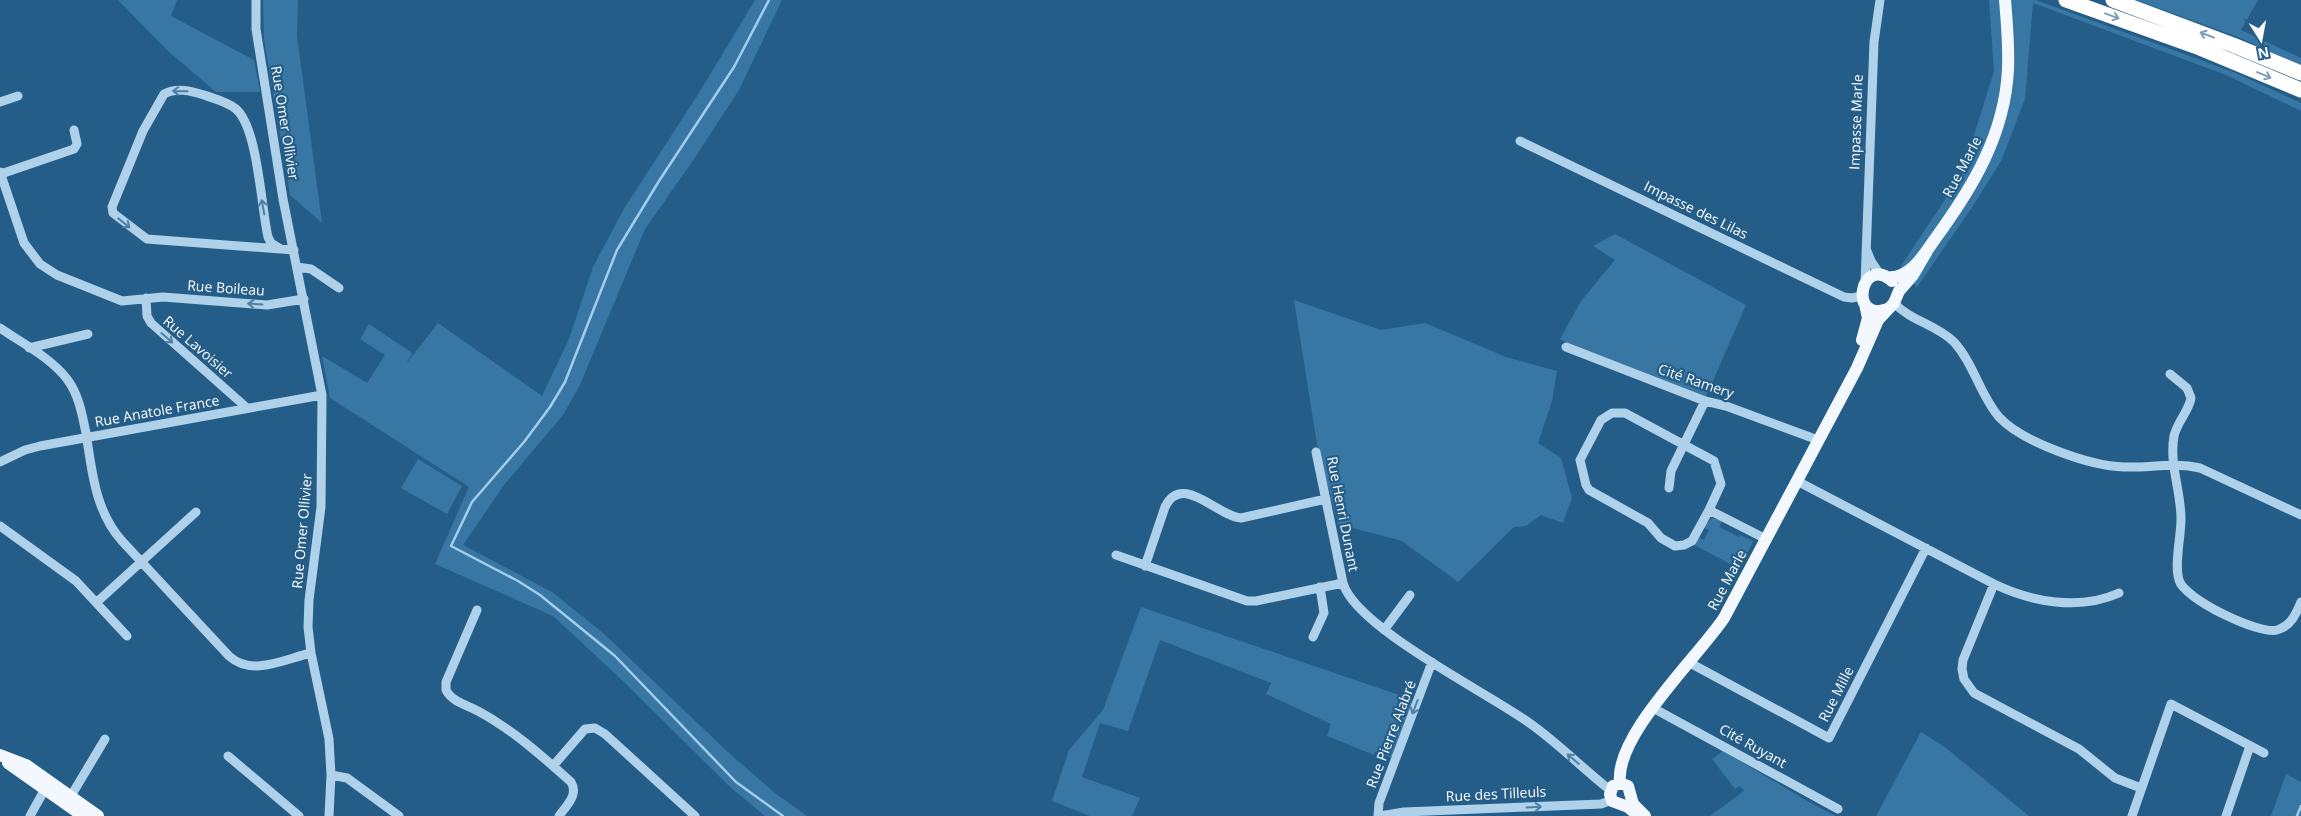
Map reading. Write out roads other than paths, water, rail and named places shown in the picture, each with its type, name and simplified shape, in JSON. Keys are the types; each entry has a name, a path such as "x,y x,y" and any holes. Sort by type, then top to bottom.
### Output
{"highway":[{"path":"2066,0 2200,48 2301,90"},
{"path":"2113,0 2224,41 2301,73"}],"main road":[{"name":"Rue Marle","path":"1616,794 1627,749 1653,708 1724,618 1863,356 1878,320 1893,303 1975,181 1996,131 2004,102 2008,70 2005,4"},
{"name":"Rue Marle","path":"1884,276 1903,274 1927,251"},
{"path":"1873,276 1884,276 1895,284 1893,303 1877,311 1863,300 1865,283 1873,276"},
{"name":"Rue Marle","path":"1850,380 1867,322 1863,300"},
{"path":"0,756 26,765 68,800 83,816"},
{"path":"0,756 45,789 98,816"},
{"path":"1616,794 1628,801 1631,795 1633,804 1645,816"},
{"path":"1616,794 1639,816"}],"street":[{"name":"Rue Omer Ollivier","path":"256,0 256,28 297,267 322,395 320,507 308,609 312,653 327,728 331,776 329,816"},
{"name":"Impasse Marle","path":"1865,283 1874,42 1880,0"},
{"path":"281,249 271,242 268,237 251,136 239,112 223,102 194,92 178,90 164,94 143,131 112,207 113,213 147,239 294,250"},
{"path":"0,102 18,96"},
{"path":"0,173 74,149 77,144 74,130"},
{"name":"Impasse des Lilas","path":"1520,140 1844,297 1863,300"},
{"name":"Rue Boileau","path":"0,173 24,243 40,264 58,275 85,284 119,300 146,298 267,305 304,299"},
{"name":"Impasse Marle","path":"1866,246 1871,261 1884,276"},
{"path":"297,267 311,269 339,288"},
{"name":"Rue Lavoisier","path":"146,298 147,316 151,324 247,408"},
{"path":"1893,303 1904,313 1944,334 1955,344 1972,369 1995,412 2006,424 2025,436 2081,459 2106,465 2129,467 2174,465 2207,470 2301,515"},
{"path":"0,328 58,370 71,385 80,405 97,494 104,516 117,535 140,561 238,663 247,666 259,666 312,653"},
{"path":"29,348 88,334"},
{"name":"Cité Ramery","path":"1566,347 1705,401 1726,406 1818,440"},
{"path":"2170,374 2188,388 2191,398 2176,428 2173,444 2180,510 2178,574 2184,589 2202,601 2251,626 2264,630 2276,630 2286,626 2294,618 2301,602"},
{"name":"Rue Anatole France","path":"0,462 32,448 322,395"},
{"path":"1669,488 1671,470 1705,401"},
{"path":"1616,412 1625,414 1714,461 1721,484 1709,510 1692,541 1684,546 1675,546 1662,538 1648,523 1591,492 1586,485 1580,464 1581,456 1601,420 1608,414 1616,412"},
{"name":"Rue Henri Dunant","path":"1316,452 1343,582 1347,594 1354,603 1384,630 1530,723 1616,794"},
{"path":"1797,481 1994,584 2025,596 2056,602 2104,600 2119,593"},
{"path":"1145,566 1165,507 1170,499 1177,494 1190,494 1228,515 1241,518 1326,499"},
{"path":"1709,510 1766,539"},
{"path":"97,602 196,512"},
{"path":"0,526 70,576 97,602 127,636"},
{"name":"Rue Mille","path":"1690,663 1829,738 1926,548"},
{"path":"1116,555 1247,601 1263,600 1343,582"},
{"path":"1994,584 1963,660 1962,674 1966,684 1982,698 2079,749 2115,778 2142,788"},
{"path":"1312,637 1324,613 1320,587"},
{"path":"1384,630 1410,595"},
{"path":"477,610 446,682 447,693 517,736 571,782 575,789 573,796 559,816"},
{"name":"Rue Pierre Alabré","path":"1379,816 1379,803 1432,662"},
{"path":"2132,816 2171,704 2264,753"},
{"name":"Cité Ruyant","path":"1653,708 1838,810"},
{"path":"553,766 585,729 595,728 605,734 695,816"},
{"path":"68,800 104,739"},
{"path":"2226,816 2250,746"},
{"path":"228,756 299,816"},
{"path":"331,776 347,778 399,816"},
{"path":"30,816 45,789"},
{"name":"Rue des Tilleuls","path":"1379,816 1404,812 1601,804 1616,794"}],"waterway":[{"path":"769,0 734,67 659,181 617,250 565,382 550,407 524,442 472,502 451,546 518,581 540,595 577,625 615,656 736,782 783,816"},
{"path":"2297,816 2301,806"}]}
